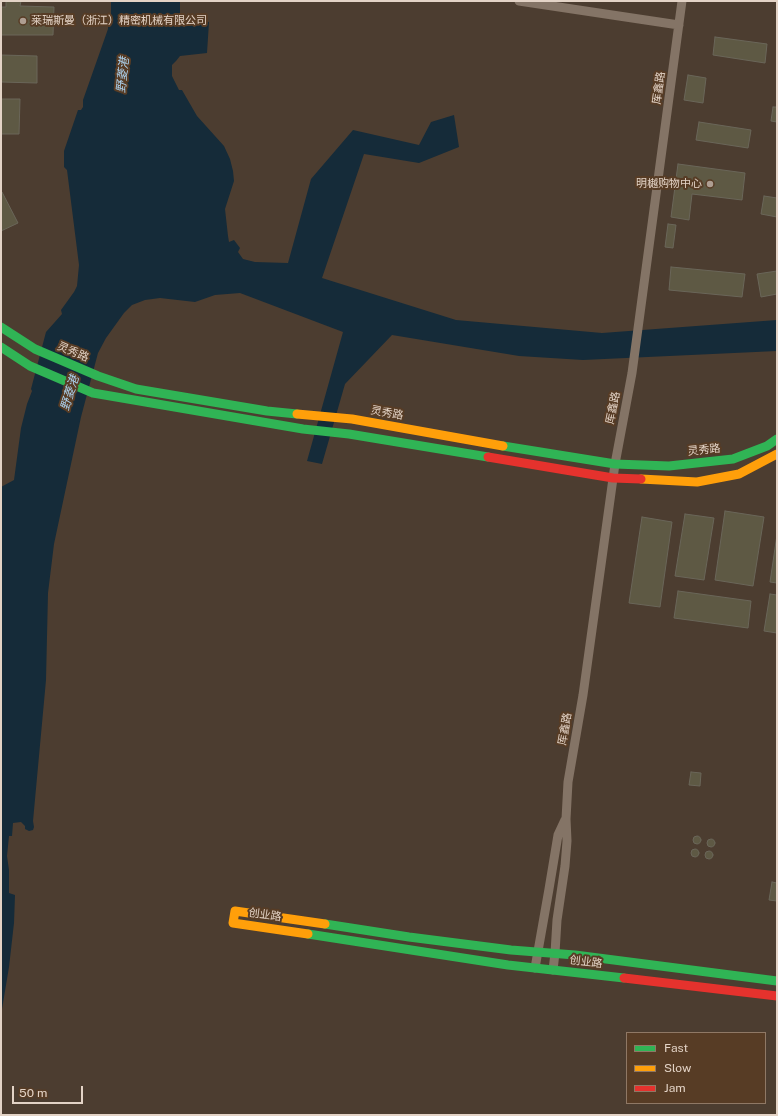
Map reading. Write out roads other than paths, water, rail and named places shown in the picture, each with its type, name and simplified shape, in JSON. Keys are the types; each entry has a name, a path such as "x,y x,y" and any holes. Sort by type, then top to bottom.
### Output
{"street":[{"path":"519,1 679,25"},
{"name":"厍鑫路","path":"553,970 557,920 567,841 566,819 568,782 583,695 615,464 632,373 682,1"},
{"name":"灵秀路","path":"1,327 36,349 98,376 136,389 267,411 352,419 615,464 669,466 733,459 767,446 777,439"},
{"path":"1,347 30,366 93,393 303,429 349,434 613,478 696,482 739,474 777,454"},
{"name":"厍鑫路","path":"535,968 558,835 566,819"},
{"name":"创业路","path":"777,981 575,955 511,950 417,938 235,911 233,923 345,938 412,950 535,968 777,996"}],"water":[{"name":"野菱港","path":"111,1 180,1 180,16 209,22 207,53 180,56 172,65 172,76 179,90 182,90 197,116 224,146 230,159 234,181 225,209 228,236 229,242 234,240 240,248 238,252 243,259 255,262 288,263 311,179 353,130 419,145 431,122 454,115 459,147 419,163 364,154 322,278 456,320 602,333 777,320 777,351 583,360 519,356 392,335 345,384 322,464 307,461 343,332 240,293 215,295 195,302 160,298 145,300 132,305 124,313 106,338 98,353 81,417 54,544 48,593 46,680 33,821 34,827 33,830 29,831 25,829 25,826 21,822 13,823 12,836 9,836 7,856 9,870 9,893 15,895 14,923 9,967 1,1015 1,487 14,480 21,428 32,391 31,389 46,332 62,314 61,310 77,286 79,265 67,170 64,167 64,151 78,110 81,110 83,107 83,100 108,29 108,24 111,23"}],"place":[{"name":"莱瑞斯曼（浙江）精密机械有限公司","path":"23,21"},
{"name":"明樾购物中心","path":"710,184"}]}
